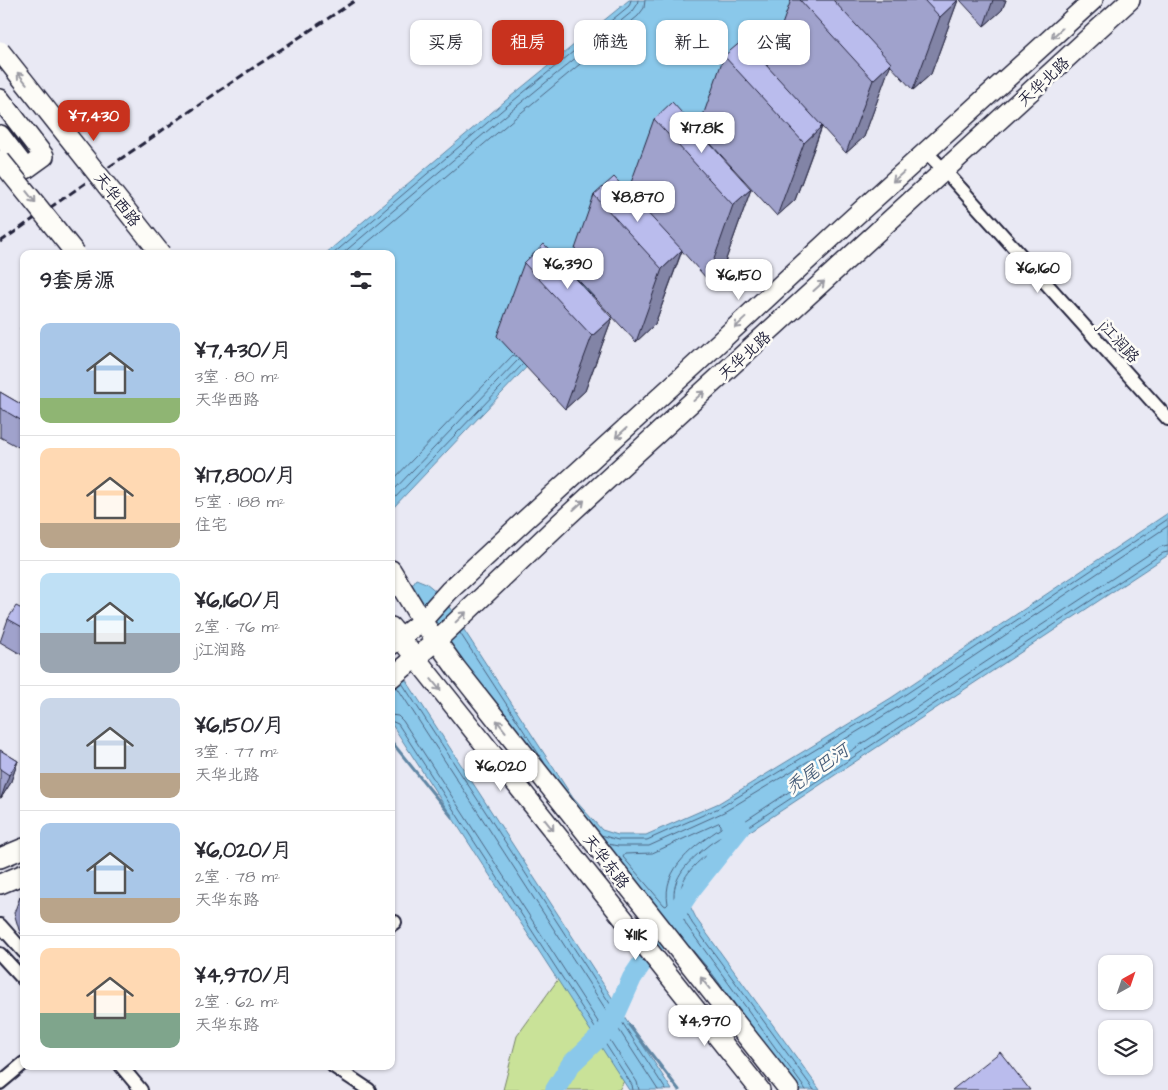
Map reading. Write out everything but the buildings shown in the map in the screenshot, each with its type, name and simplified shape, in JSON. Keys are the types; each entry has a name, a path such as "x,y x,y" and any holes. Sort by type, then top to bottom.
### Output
{"main road":[{"name":"天华北路","path":"411,638 449,591 503,540 1093,0"},
{"name":"天华北路","path":"411,638 561,522 1130,0"},
{"name":"天华西路","path":"0,51 158,250"},
{"path":"0,100 44,156 26,168 0,135"},
{"path":"0,160 73,250"},
{"path":"395,584 411,638 395,670"},
{"path":"395,597 411,638"},
{"name":"天华东路","path":"411,638 456,668 789,1090"},
{"name":"天华东路","path":"411,638 622,917 760,1090"},
{"path":"0,858 20,850"},
{"path":"0,884 20,876"}],"street":[{"name":"j江润路","path":"926,152 1168,419"},
{"path":"0,925 20,948"},
{"path":"0,954 20,976"},
{"path":"0,1083 20,1066"},
{"path":"124,1070 141,1090"},
{"path":"340,1070 370,1090"}],"green space":[{"path":"562,974 635,1061 619,1090 503,1090 517,1036"}],"water":[{"path":"629,0 833,0 810,36 810,20 738,20 738,65 791,65 758,117 683,202 395,506 395,250 330,250 549,65 564,65 564,53 574,45 574,65 646,65 646,20 604,20"},
{"path":"1168,513 1168,555 717,853 693,874 685,896 697,920 820,1090 783,1090 450,654 411,587 416,579 426,583 442,596 573,798 602,830 618,835 646,835 719,803 891,698"},
{"path":"395,663 672,1090 629,1090 395,729"}],"waterway":[{"path":"395,746 452,817"},
{"name":"秃尾巴河","path":"555,1090 571,1064 610,1027 632,978 693,887 740,828"},
{"path":"629,1025 679,1090"}],"railway":[{"path":"0,242 247,72 356,0"}]}
